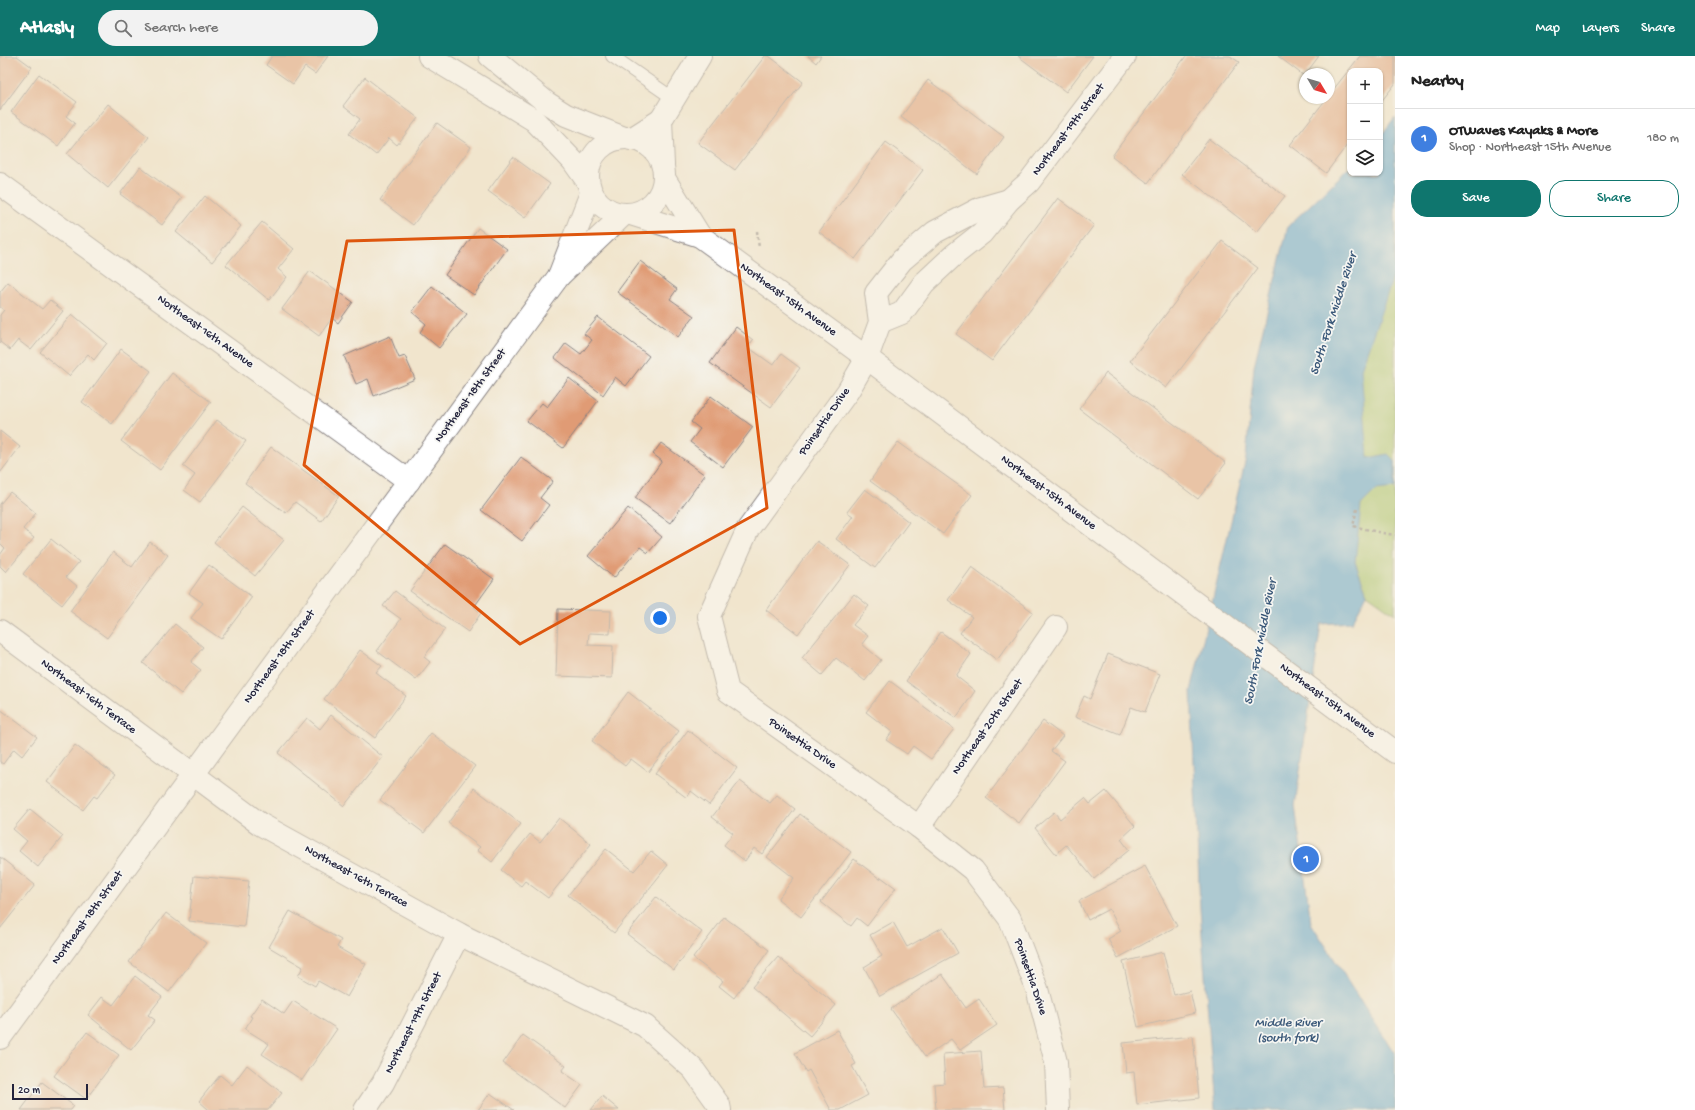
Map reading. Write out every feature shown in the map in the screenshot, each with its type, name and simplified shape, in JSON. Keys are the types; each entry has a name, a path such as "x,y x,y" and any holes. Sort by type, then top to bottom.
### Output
{"street":[{"path":"429,56 534,120 573,161 599,203 610,211 627,215 644,210 654,202 662,191 664,171 661,120"},
{"path":"490,56 547,103 566,115 627,138 640,140 654,150 664,171"},
{"path":"590,187 588,169 593,158 601,148 611,141 627,138 661,120 700,56"},
{"name":"Northeast 19th Street","path":"880,322 902,313 924,283 954,255 982,233 1009,200 1034,177 1125,56"},
{"name":"Northeast 15th Avenue","path":"664,171 700,236"},
{"name":"Northeast 16th Avenue","path":"0,184 409,481"},
{"name":"Northeast 18th Street","path":"559,276 590,187"},
{"name":"Northeast 19th Street","path":"867,358 880,322 876,293 902,260 935,232 981,208 1009,200"},
{"name":"Northeast 18th Street","path":"0,1038 559,276 627,215"},
{"name":"Northeast 15th Avenue","path":"627,215 700,236 867,358 1395,752"},
{"name":"Poinsettia Drive","path":"867,358 848,391 748,529 709,616 728,691 919,827 973,870 1010,919 1037,989 1056,1062 1058,1110"},
{"name":"Northeast 20th Street","path":"919,827 1056,627"},
{"name":"Northeast 16th Terrace","path":"0,631 260,824 459,934 644,1026 693,1069 719,1107"},
{"name":"Northeast 19th Street","path":"365,1110 383,1083 459,934"}],"lane":[{"path":"612,56 674,99"}],"path":[{"path":"1357,509 1353,526 1382,533 1395,534"}],"highlighted area":[{"path":"734,230 767,508 520,644 304,465 347,241"}],"green space":[{"path":"1395,217 1395,614 1367,594 1355,562 1354,339"}],"water":[{"name":"Middle River (south fork)","path":"1395,117 1395,272 1361,369 1368,458 1388,454 1395,461 1395,488 1376,490 1361,505 1355,562 1367,594 1352,622 1321,624 1295,806 1311,923 1395,1054 1395,1110 1215,1110 1200,909 1191,691 1246,458 1254,366 1288,226 1347,170 1347,176 1383,176 1383,133"}],"building":[{"path":"0,56 17,56 32,67 0,110"},
{"path":"272,56 328,56 315,74 305,67 293,84 266,65"},
{"path":"765,56 769,56 803,82 735,170 698,143"},
{"path":"808,56 821,56 816,63"},
{"path":"1018,56 1093,56 1066,92"},
{"path":"1186,56 1230,56 1239,62 1148,183 1112,156"},
{"path":"1278,56 1319,56 1310,68 1299,68 1299,72"},
{"path":"1360,56 1395,56 1395,84 1383,99 1383,68 1350,68"},
{"path":"1347,72 1347,145 1326,173 1290,145 1322,104 1335,104 1335,87"},
{"path":"39,74 77,102 66,116 75,123 58,146 11,112"},
{"path":"365,77 418,118 397,145 389,138 376,155 349,134 360,119 343,106"},
{"path":"928,80 1004,137 977,174 901,117"},
{"path":"108,104 149,137 108,188 67,154"},
{"path":"437,123 471,147 413,225 380,200"},
{"path":"1209,139 1285,196 1257,232 1182,174"},
{"path":"886,142 923,170 855,259 819,232"},
{"path":"513,157 550,184 525,218 488,191"},
{"path":"140,167 182,198 162,225 120,194"},
{"path":"205,196 241,226 212,262 176,232"},
{"path":"1058,198 1094,225 992,361 956,334"},
{"path":"262,222 294,249 278,269 287,277 269,300 226,265"},
{"path":"478,228 507,249 474,295 445,275"},
{"path":"1222,241 1258,268 1166,388 1130,361"},
{"path":"640,261 677,289 670,299 694,316 678,337 617,292"},
{"path":"310,271 353,302 338,323 332,318 319,336 282,309"},
{"path":"8,282 42,309 50,300 63,311 31,350 18,340 10,350 0,342 0,315 4,310 0,307 0,292"},
{"path":"432,286 467,314 439,348 420,332 426,324 412,312"},
{"path":"72,314 107,343 94,360 88,354 69,376 40,352"},
{"path":"598,317 649,356 626,386 615,377 603,395 555,358 566,343 581,354 592,340 584,334"},
{"path":"736,327 753,340 748,347 773,365 781,354 800,368 771,407 710,363"},
{"path":"390,336 399,358 405,356 415,379 374,396 368,379 356,384 344,356"},
{"path":"121,349 151,371 112,424 82,402"},
{"path":"172,373 211,402 160,470 121,441"},
{"path":"1106,373 1226,463 1198,499 1079,409"},
{"path":"569,378 598,401 563,448 527,421 542,403 547,407"},
{"path":"711,396 753,427 723,467 690,442 700,429 691,422"},
{"path":"217,420 246,441 200,502 184,490 195,475 183,466"},
{"path":"0,431 20,447 0,473"},
{"path":"898,442 972,495 943,534 870,481"},
{"path":"661,443 705,475 670,523 635,498 662,461 653,454"},
{"path":"271,447 339,496 321,521 295,502 286,513 245,483"},
{"path":"521,457 553,481 540,498 549,505 522,541 481,510"},
{"path":"865,489 909,522 875,568 836,539 853,516 847,512"},
{"path":"10,492 36,513 23,529 34,538 6,572 0,566 0,555 5,548 0,543 0,504"},
{"path":"242,507 284,540 255,576 214,542"},
{"path":"628,508 662,537 648,553 640,547 614,578 588,556"},
{"path":"51,539 79,562 66,577 77,586 62,605 23,574"},
{"path":"817,541 850,565 798,634 766,610"},
{"path":"150,542 168,555 107,638 70,611 113,552 132,567"},
{"path":"445,544 494,579 474,607 481,613 468,632 410,591"},
{"path":"209,565 252,597 221,639 191,618 203,603 189,593"},
{"path":"972,567 1033,612 997,660 960,633 972,617 948,600"},
{"path":"395,591 445,629 424,657 430,662 416,680 377,651 401,619 383,606"},
{"path":"854,594 869,606 853,625 868,636 862,644 881,660 865,681 836,658 822,675 802,658"},
{"path":"558,609 611,611 610,634 589,633 588,645 613,646 612,678 556,676"},
{"path":"175,624 203,647 191,662 201,670 181,694 143,663"},
{"path":"941,632 971,654 956,676 975,691 956,718 906,681"},
{"path":"360,650 382,666 376,673 406,696 375,738 324,699"},
{"path":"1108,654 1160,674 1145,712 1131,707 1120,735 1075,717 1084,696 1090,699"},
{"path":"890,681 954,729 931,759 913,746 907,754 886,740 892,732 866,712"},
{"path":"628,692 679,731 648,772 631,759 625,766 592,741"},
{"path":"0,709 37,737 22,756 14,749 3,764 0,762"},
{"path":"331,715 383,757 344,806 278,753 307,718 320,729"},
{"path":"1043,721 1063,736 1051,751 1065,761 1019,823 986,798"},
{"path":"688,730 737,768 709,805 691,791 687,798 655,774"},
{"path":"431,733 475,766 424,833 380,800"},
{"path":"75,745 115,775 97,798 94,796 83,810 47,782"},
{"path":"740,781 770,803 777,795 795,809 762,854 754,848 745,861 724,845 733,833 712,817"},
{"path":"474,788 521,824 492,862 477,850 480,847 448,823"},
{"path":"1106,791 1135,826 1121,839 1129,850 1094,879 1066,845 1056,854 1035,828 1054,812 1060,819 1085,798 1090,804"},
{"path":"30,809 63,836 38,867 19,851 27,841 13,829"},
{"path":"800,814 851,852 801,917 778,899 794,878 767,857"},
{"path":"559,818 591,844 548,898 525,881 521,886 501,870 530,834 540,842"},
{"path":"606,849 634,871 651,851 668,865 614,933 568,895"},
{"path":"0,857 35,885 0,929"},
{"path":"854,859 880,879 881,877 896,888 867,926 857,918 851,926 821,902"},
{"path":"1145,866 1177,926 1118,958 1108,939 1121,931 1109,909 1088,920 1079,901"},
{"path":"194,876 249,881 244,927 189,921"},
{"path":"656,897 702,932 674,970 627,934"},
{"path":"290,911 341,940 337,947 366,964 347,997 318,981 315,986 298,976 303,967 269,947"},
{"path":"166,913 206,943 169,992 129,962"},
{"path":"724,917 769,950 734,998 719,986 723,981 693,958"},
{"path":"893,922 907,947 943,927 958,953 880,996 864,967 882,956 870,935"},
{"path":"1163,952 1174,995 1190,991 1195,1013 1138,1027 1123,962"},
{"path":"778,957 836,1005 810,1036 752,987"},
{"path":"942,974 966,1008 979,999 997,1025 960,1050 951,1039 925,1057 891,1009"},
{"path":"135,976 162,997 148,1015 155,1020 131,1050 88,1015 102,997 113,1005"},
{"path":"262,999 284,1014 293,1001 337,1029 302,1080 262,1054 269,1044 245,1029 252,1017 250,1016"},
{"path":"837,1030 856,1064 852,1066 868,1095 840,1110 831,1110 809,1070 806,1072 795,1053"},
{"path":"87,1032 119,1055 86,1099 54,1076"},
{"path":"523,1035 566,1066 562,1071 582,1085 565,1108 503,1063"},
{"path":"1193,1036 1199,1098 1137,1105 1134,1072 1126,1073 1123,1043"},
{"path":"981,1051 984,1089 1003,1088 1005,1110 936,1110 934,1084 945,1083 943,1054"},
{"path":"247,1065 282,1093 268,1110 209,1110 199,1101 220,1075 232,1085"},
{"path":"42,1082 74,1106 71,1110 21,1110"},
{"path":"490,1093 514,1110 478,1110"},
{"path":"602,1096 619,1110 591,1110"}],"place":[{"name":"OTWaves Kayaks & More","path":"1306,859"}],"water label":[{"name":"South Fork Middle River","path":"1334,314"},
{"name":"South Fork Middle River","path":"1261,642"}]}
